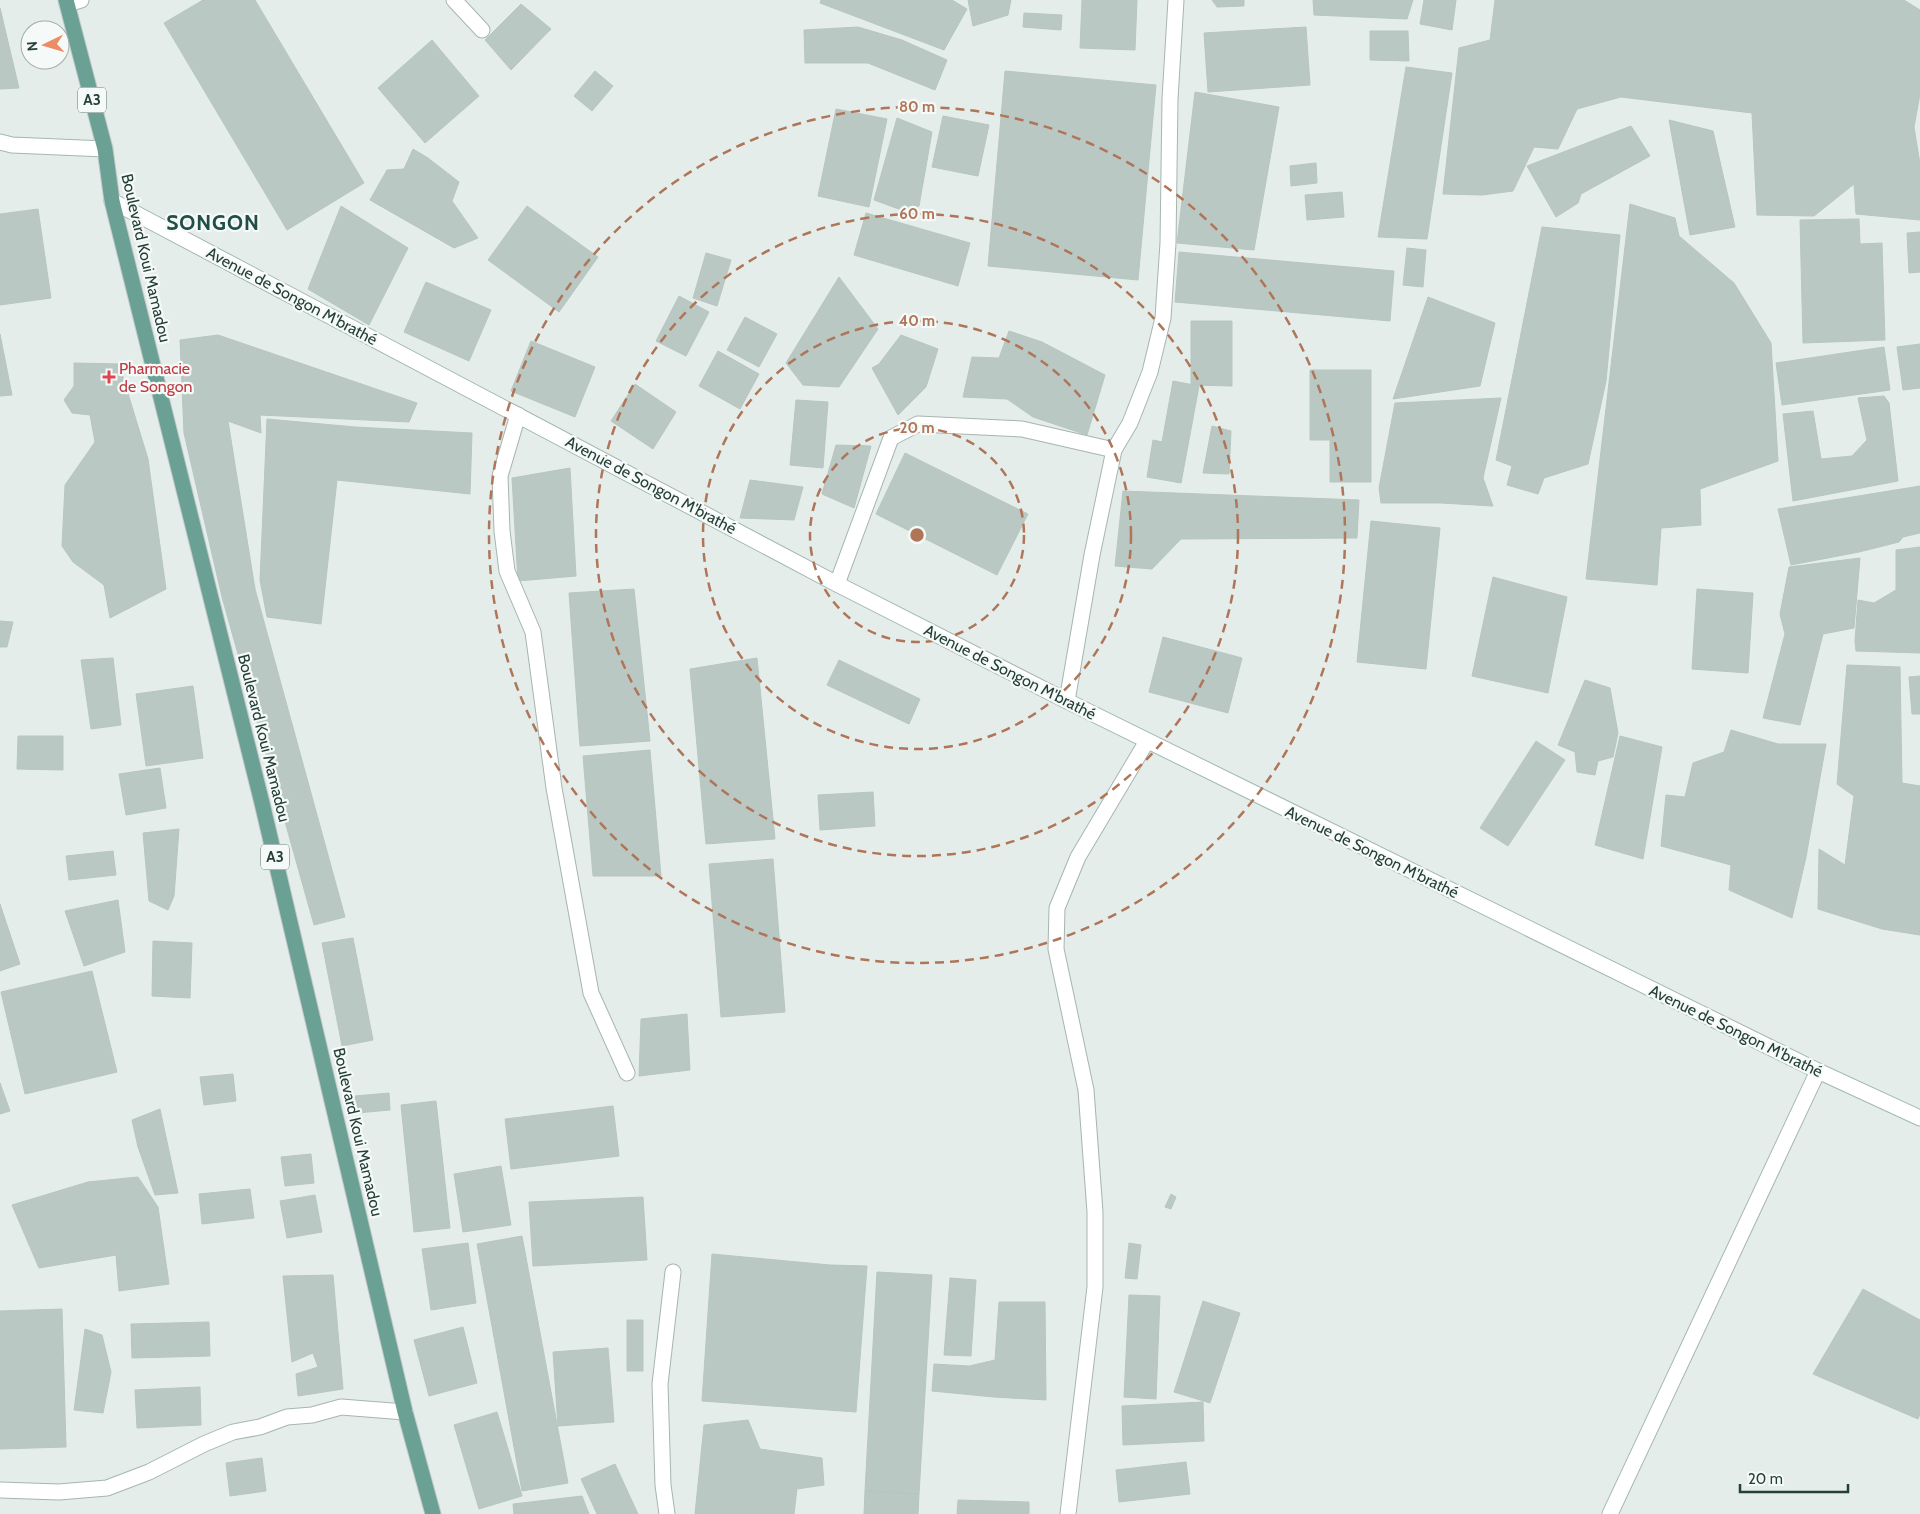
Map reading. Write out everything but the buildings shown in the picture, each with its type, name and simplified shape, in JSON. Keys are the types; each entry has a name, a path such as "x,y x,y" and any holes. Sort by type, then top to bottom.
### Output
{"main road":[{"name":"Boulevard Koui Mamadou","path":"72,1 105,148 112,202 260,794 405,1412 433,1514"}],"street":[{"path":"454,0 482,30"},
{"path":"1067,701 1092,555 1114,450 1130,423 1150,372 1163,318 1168,244 1170,99 1176,0"},
{"path":"0,142 12,145 105,148"},
{"name":"Avenue de Songon M'brathé","path":"112,202 837,584 1147,742 1818,1071 1920,1118"},
{"path":"518,415 500,476 502,531 507,571 533,632 554,788 591,994 627,1073"},
{"path":"837,584 891,438 918,424 1022,429 1114,450"},
{"path":"1068,1514 1095,1287 1095,1212 1086,1090 1056,949 1057,908 1078,857 1147,742"},
{"path":"1610,1514 1818,1071"},
{"path":"667,1514 663,1485 660,1384 673,1272"},
{"path":"0,1490 59,1492 108,1488 149,1472 204,1444 233,1432 260,1427 287,1418 312,1415 341,1407 405,1412"}],"place":[{"name":"Pharmacie de Songon","path":"109,377"}],"district":[{"name":"SONGON","path":"213,222"}]}
